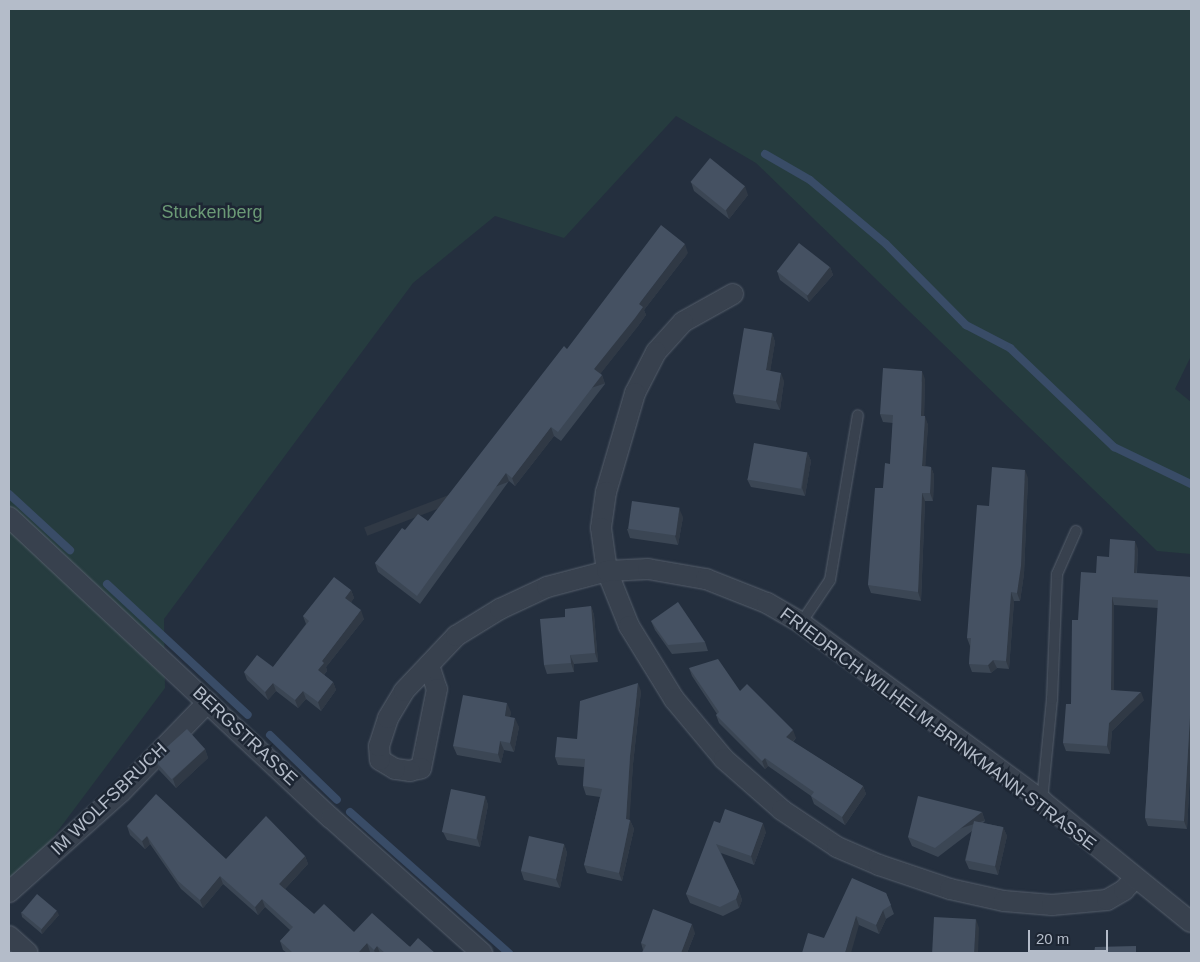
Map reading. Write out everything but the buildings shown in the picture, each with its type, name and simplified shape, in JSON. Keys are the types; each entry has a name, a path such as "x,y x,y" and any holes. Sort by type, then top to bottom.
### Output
{"street":[{"path":"732,294 683,322 656,352 635,393 606,492 601,528 608,571 629,626 674,699 724,758 782,810 837,848 950,889 1004,901 1052,905 1107,900 1124,890 1135,878"},
{"name":"BERGSTRASSE","path":"9,517 482,953"},
{"name":"FRIEDRICH-WILHELM-BRINKMANN-STRASSE","path":"429,665 437,690 421,768 410,771 394,769 380,760 379,746 388,718 404,691 456,636 500,609 547,587 608,571 648,569 706,579 767,603 801,624 1042,801 1191,922"},
{"name":"IM WOLFSBRUCH","path":"9,892 121,792 208,702"},
{"path":"9,936 28,953"}],"lane":[{"path":"801,624 830,580 858,415"},
{"path":"1042,801 1052,699 1057,574 1076,531"}],"green space":[{"name":"Stuckenberg","path":"9,9 1191,9 1191,356 1175,389 1191,402 1191,554 1157,551 756,163 676,116 564,238 495,216 413,283 164,619 165,688 9,896"}],"waterway":[{"path":"765,154 810,180 886,244 966,325 1010,348 1114,447 1191,484"},
{"path":"9,494 70,550"},
{"path":"107,584 248,715"},
{"path":"270,735 337,800"},
{"path":"350,812 509,953"}]}
